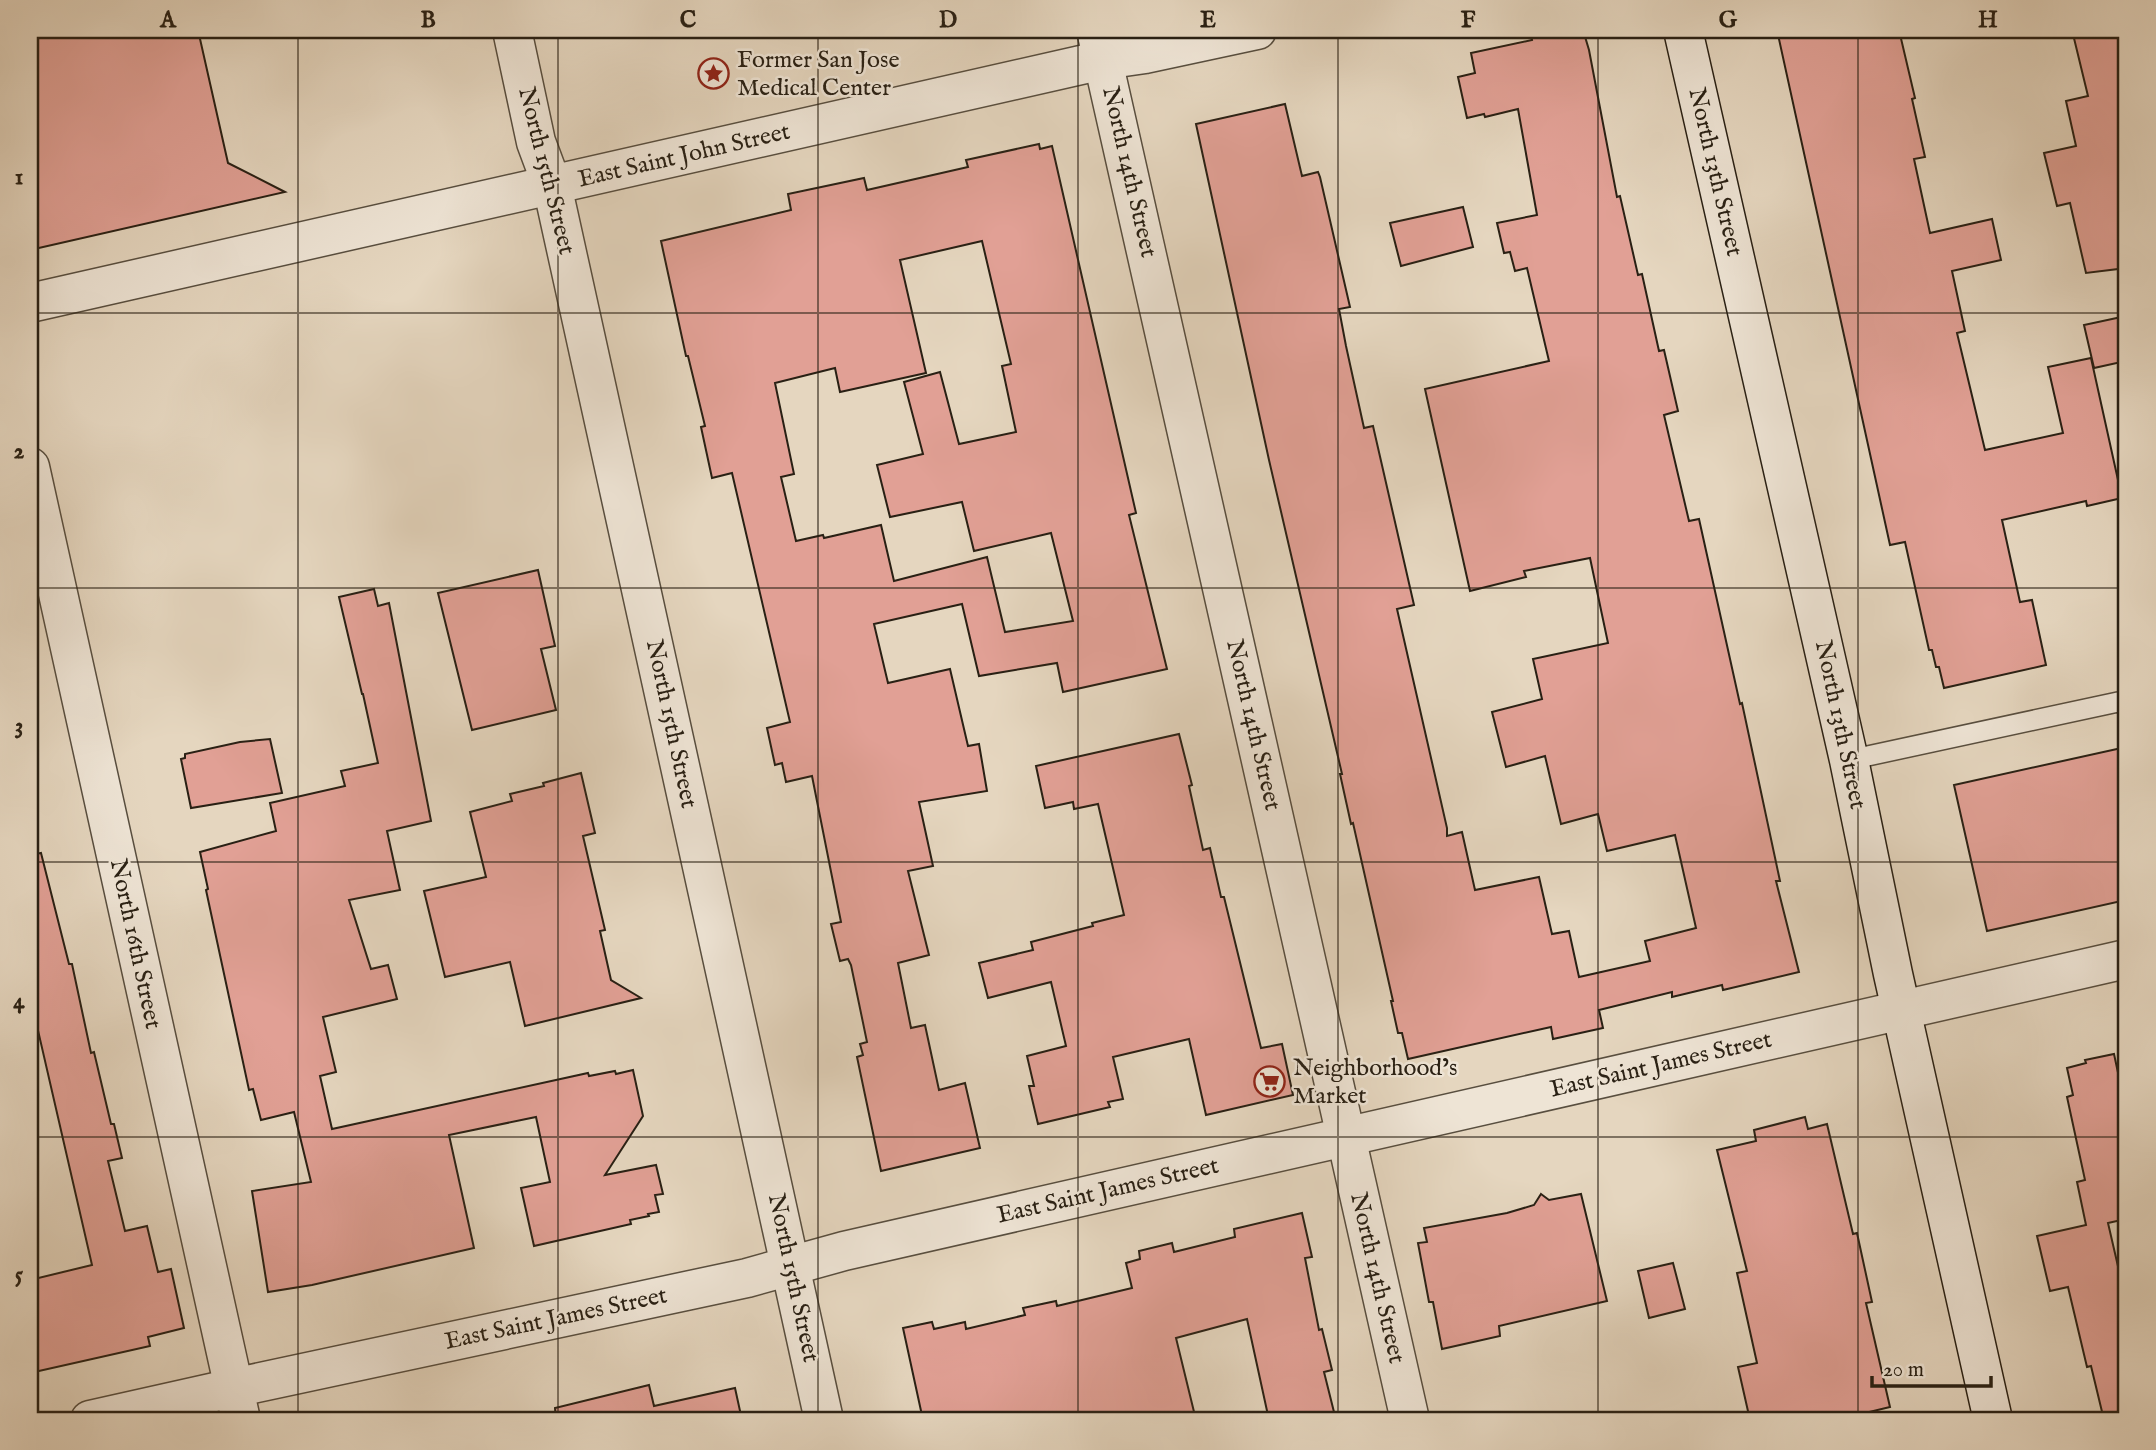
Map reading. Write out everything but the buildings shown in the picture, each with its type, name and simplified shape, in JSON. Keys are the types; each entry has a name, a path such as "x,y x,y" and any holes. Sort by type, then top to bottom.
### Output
{"street":[{"name":"North 15th Street","path":"512,30 536,142 552,185 824,1420"},
{"name":"East Saint John Street","path":"30,303 552,185 1099,45 1145,54 1257,30"},
{"name":"North 13th Street","path":"1683,30 1849,760 1901,1011 1993,1420"},
{"name":"North 14th Street","path":"1099,45 1115,106 1410,1420"},
{"name":"North 16th Street","path":"30,467 237,1404"},
{"name":"East Saint James Street","path":"90,1420 237,1404 857,1248 2126,959"}],"lane":[{"path":"1849,760 2118,702 2126,706"}],"place":[{"name":"Former San Jose Medical Center","path":"714,74"},
{"name":"Neighborhood’s Market","path":"1270,1082"}]}
